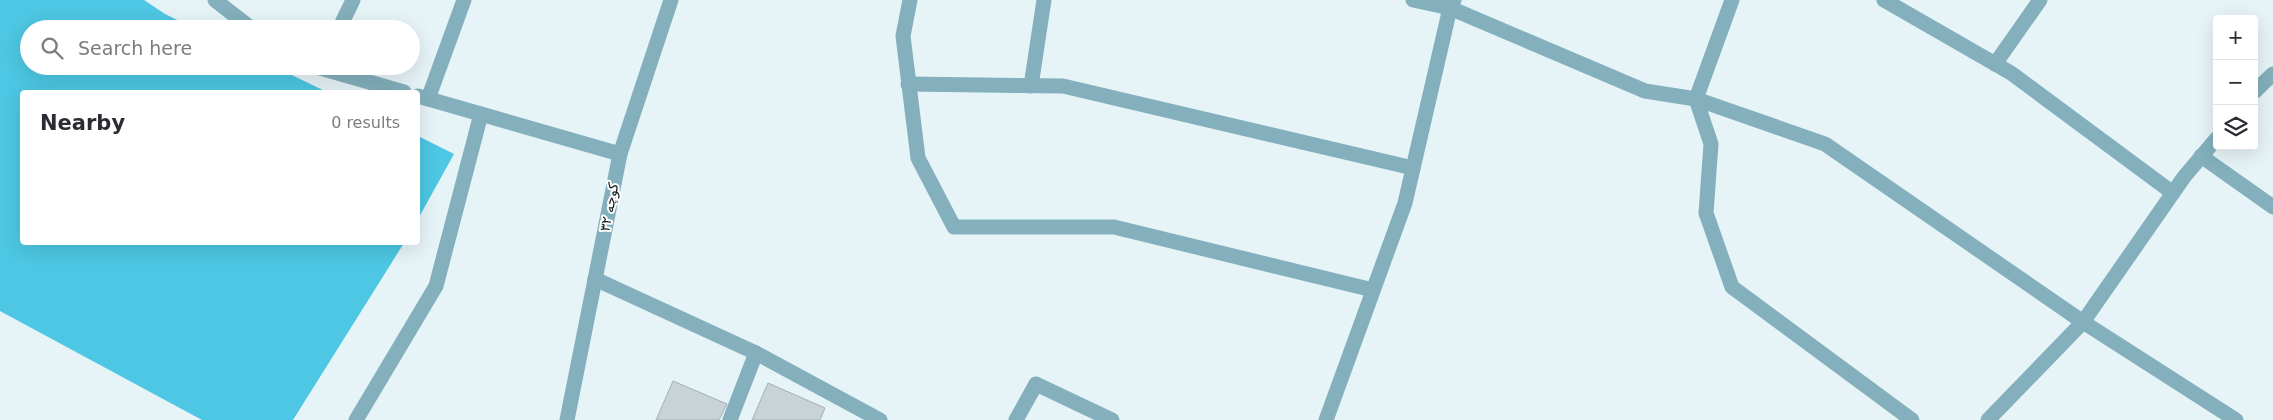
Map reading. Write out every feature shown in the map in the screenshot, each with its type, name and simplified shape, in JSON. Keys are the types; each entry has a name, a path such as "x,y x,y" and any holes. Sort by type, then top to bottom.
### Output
{"street":[{"path":"343,20 353,0"},
{"path":"464,0 423,98 620,154"},
{"name":"کوچه ۳۲","path":"567,420 620,154 671,0"},
{"path":"910,0 903,36 918,158 954,227 1114,227 1373,290"},
{"path":"1031,86 1044,0"},
{"path":"1413,0 1452,4 1645,91 1696,99 1825,144 2084,322 2236,420"},
{"path":"1732,0 1696,99 1711,144 1706,213 1732,287 1912,420"},
{"path":"1884,0 2011,73 2173,193"},
{"path":"1995,64 2040,0"},
{"path":"222,2 242,20"},
{"path":"1326,420 1405,203 1452,4"},
{"path":"2258,88 2273,74"},
{"path":"346,75 397,90"},
{"path":"908,84 1063,86 1413,168"},
{"path":"356,420 436,286 482,114"},
{"path":"1988,420 2084,322 2173,193 2213,142"},
{"path":"2201,156 2273,207"},
{"path":"595,279 756,353 880,420"},
{"path":"730,420 756,353"},
{"path":"1016,420 1036,384 1112,420"}],"shaded area":[{"path":"0,0 144,0 177,20 20,20 20,75 292,75 323,90 20,90 20,245 403,245 293,420 202,420 0,311"},
{"path":"420,137 454,154 420,215"}],"building":[{"path":"673,381 727,404 719,420 656,420"},
{"path":"768,383 825,408 820,420 752,420"}]}
